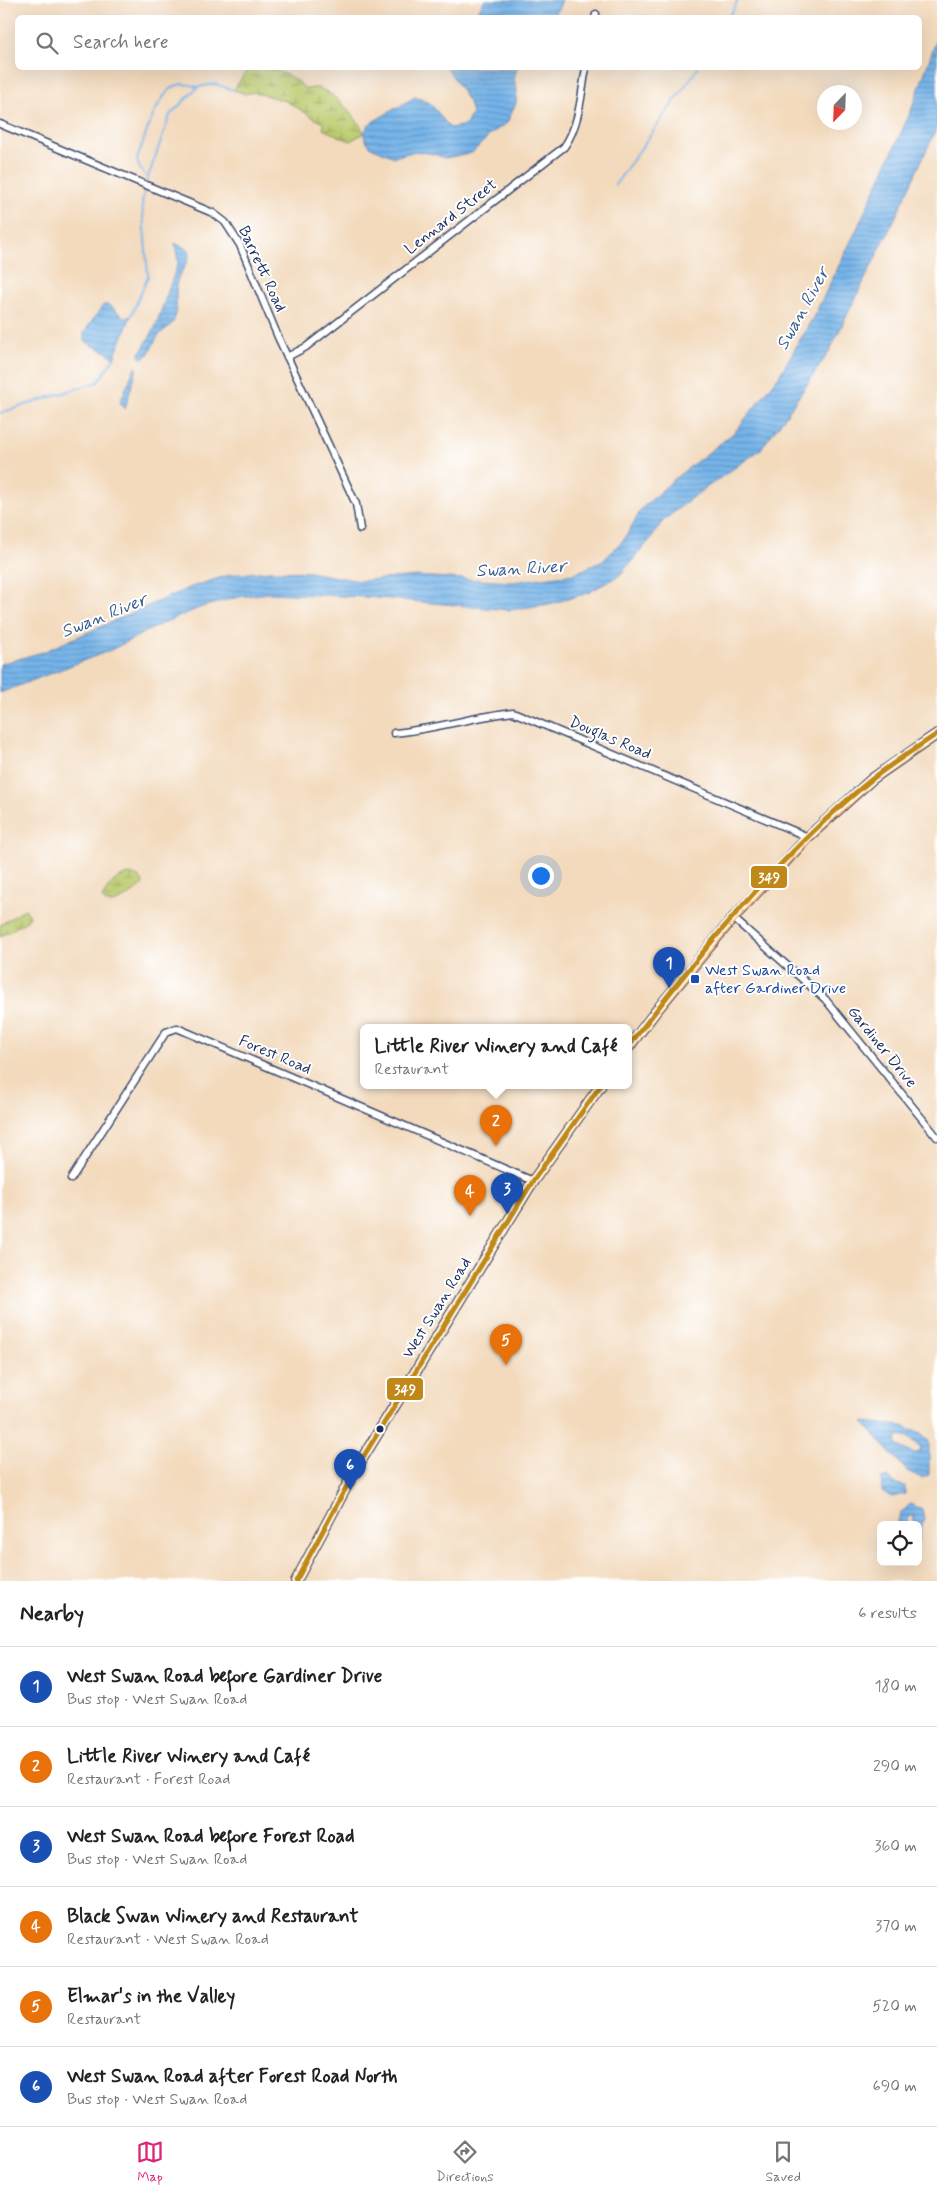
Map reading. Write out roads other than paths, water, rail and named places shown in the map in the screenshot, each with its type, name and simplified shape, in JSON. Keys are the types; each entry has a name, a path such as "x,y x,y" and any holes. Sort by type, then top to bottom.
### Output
{"main road":[{"path":"632,1043 733,918 808,838 872,779 937,734"},
{"name":"West Swan Road","path":"296,1581 357,1467 533,1181 598,1089"}],"street":[{"name":"Lennard Street","path":"287,357 306,347 564,147 572,136 576,122 586,70"},
{"name":"Barrett Road","path":"0,124 213,213 225,222 240,245 287,357 356,504 360,527"},
{"name":"Douglas Road","path":"394,733 427,730 484,716 513,712 808,838"},
{"name":"Gardiner Drive","path":"733,918 825,999 937,1138"},
{"name":"Forest Road","path":"71,1179 166,1032 177,1028 533,1181"}],"water":[{"path":"485,0 562,0 559,8 553,15 475,15"},
{"name":"Swan River","path":"937,38 937,127 899,210 829,352 760,450 690,499 663,521 649,541 620,575 588,593 550,604 509,610 367,597 269,593 238,597 202,607 163,623 111,650 0,693 0,664 43,652 191,587 229,575 270,571 309,572 360,581 416,576 512,582 573,574 603,561 625,538 642,508 678,476 735,432 779,376 816,312 855,233 911,111"},
{"path":"448,70 516,70 514,79 517,90 516,103 507,123 492,133 472,153 445,158 415,151 394,157 371,147 365,139 364,133 369,124 415,97 430,103 450,128 466,125 472,113 469,102"},
{"path":"175,243 189,250 189,254 187,262 178,278 174,320 159,336 146,357 141,358 139,355 155,328 178,263"},
{"path":"103,305 109,305 125,318 131,316 114,358 84,340 84,333"},
{"path":"135,367 137,368 125,409 120,402"},
{"path":"863,1422 904,1426 909,1430 917,1431 929,1441 929,1475 922,1478 907,1471","holes":["906,1436 920,1446 921,1451 914,1454 898,1446 896,1442 898,1437"]},
{"path":"887,1477 896,1484 905,1486 905,1494 892,1497 882,1492 881,1479"},
{"path":"910,1504 922,1509 924,1518 922,1526 922,1521 913,1521 914,1515 909,1517 908,1521 898,1521 900,1514"}],"waterway":[{"path":"730,15 738,0"},
{"path":"615,185 697,70"},
{"path":"147,177 139,167 137,159 148,127 160,103 166,93 174,87 183,84 198,87"},
{"path":"146,183 170,115 198,87 215,84 234,90"},
{"path":"131,316 148,276 142,204 145,188"},
{"path":"0,413 98,382 114,358"}],"place":[{"name":"West Swan Road after Gardiner Drive","path":"695,979"},
{"name":"West Swan Road before Gardiner Drive","path":"669,988"},
{"name":"Little River Winery and Café","path":"496,1146"},
{"name":"West Swan Road before Forest Road","path":"507,1214"},
{"name":"Black Swan Winery and Restaurant","path":"470,1216"},
{"name":"Elmar's in the Valley","path":"506,1365"},
{"name":"West Swan Road after Forest Road North","path":"350,1490"}]}
